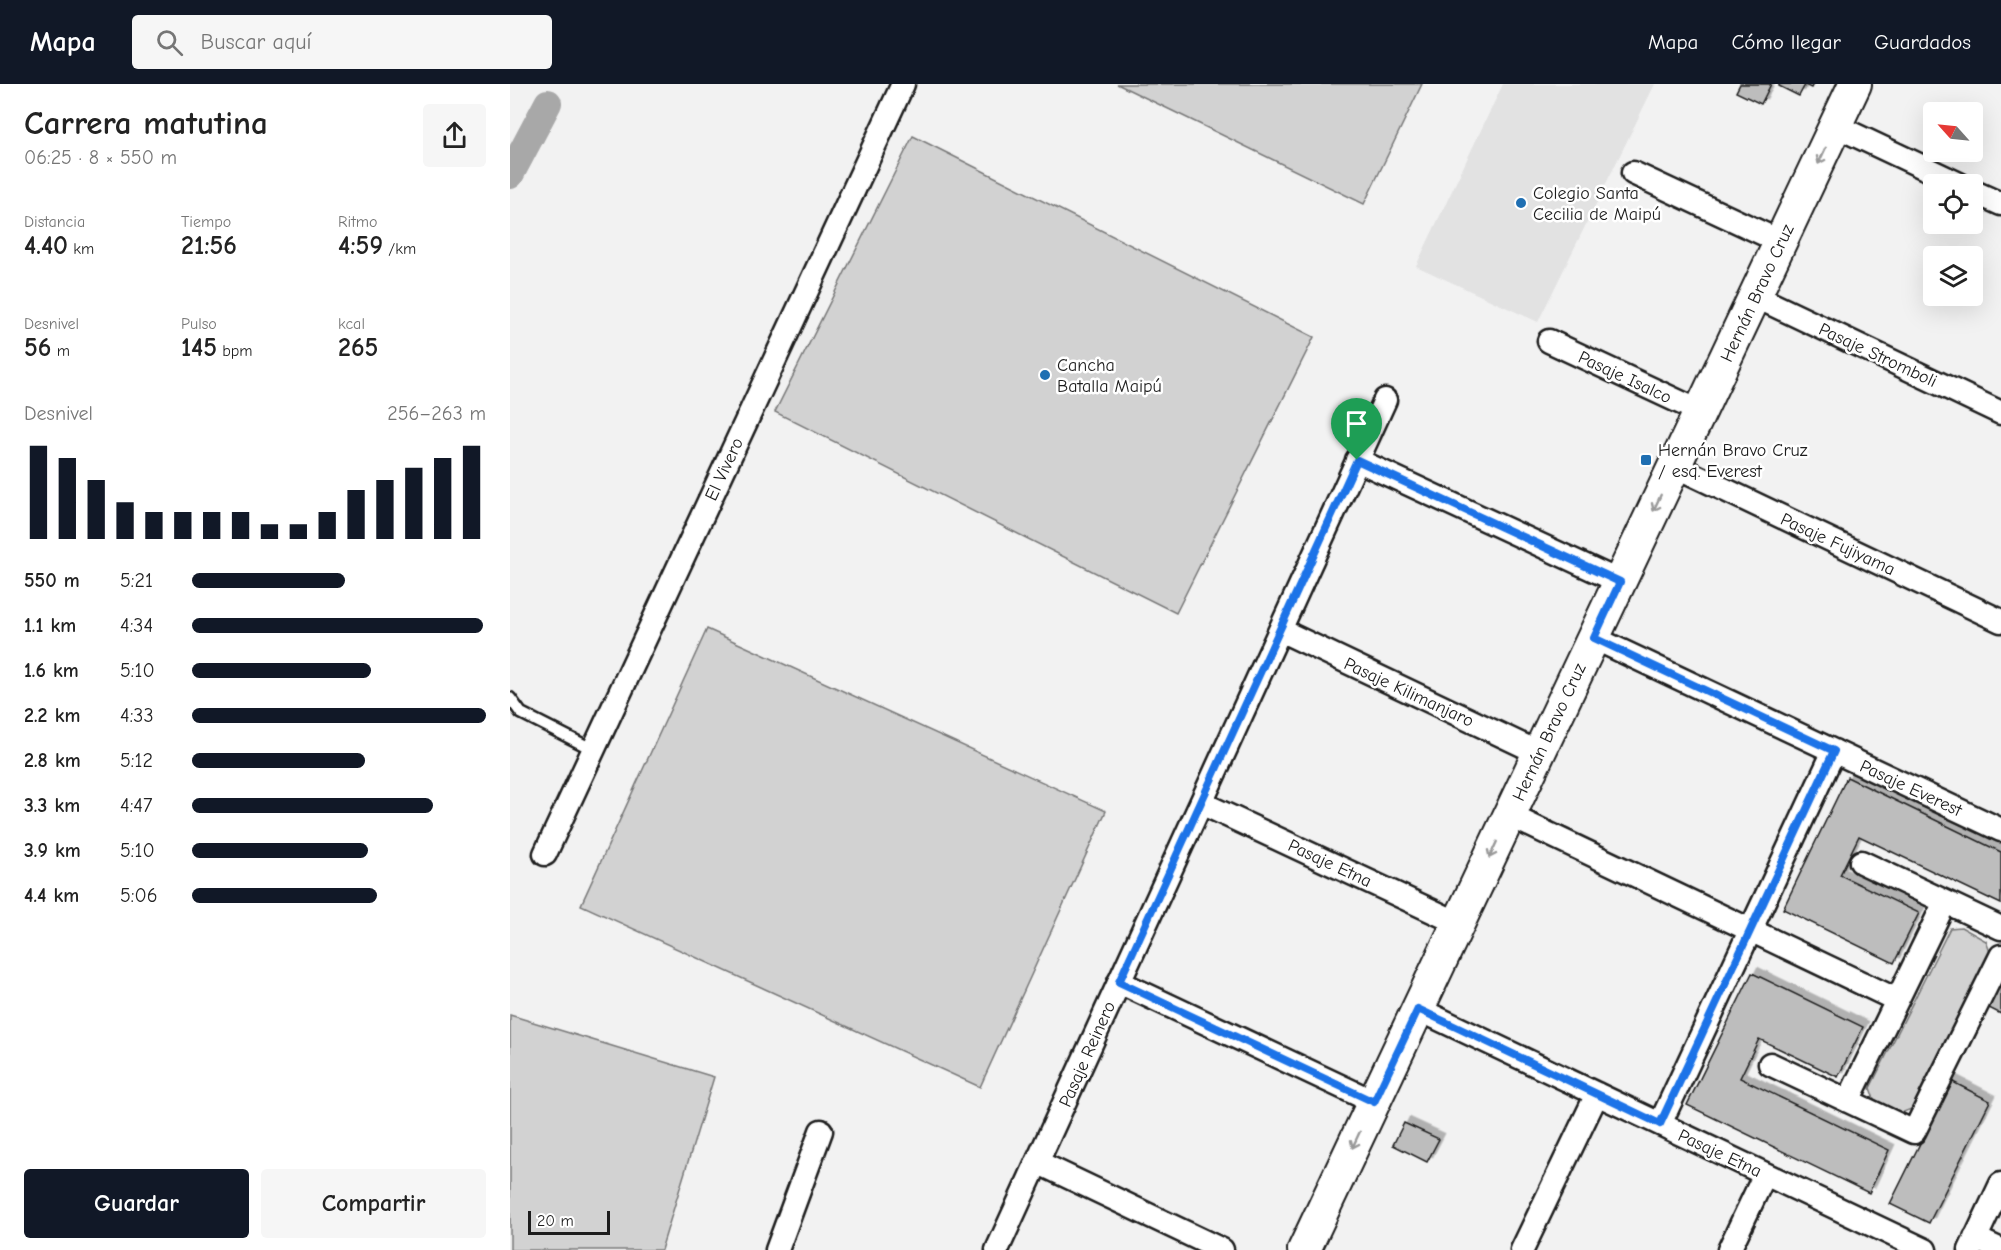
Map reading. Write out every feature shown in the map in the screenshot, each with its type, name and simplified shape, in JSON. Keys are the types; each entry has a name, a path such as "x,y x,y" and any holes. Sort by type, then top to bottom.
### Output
{"main road":[{"name":"Hernán Bravo Cruz","path":"1304,1250 1856,84"}],"street":[{"name":"El Vivero","path":"545,854 903,84"},
{"path":"1836,126 1938,174"},
{"path":"1633,173 1781,242"},
{"path":"1983,196 2001,204"},
{"name":"Pasaje Stromboli","path":"1755,296 2001,413"},
{"name":"Pasaje Isalco","path":"1549,341 1701,412"},
{"name":"Pasaje Reinero","path":"997,1250 1385,399"},
{"path":"1357,460 1620,582"},
{"name":"Pasaje Fujiyama","path":"1675,466 2001,621"},
{"name":"Pasaje Kilimanjaro","path":"1280,630 1539,753"},
{"name":"Pasaje Everest","path":"1594,638 2000,828"},
{"path":"1660,1124 1834,751"},
{"name":"Pasaje Etna","path":"1201,803 1458,924"},
{"path":"1509,815 1897,1000"},
{"path":"1861,862 2001,928"},
{"path":"1848,1101 1945,902"},
{"path":"1770,1064 1914,1132 2001,956"},
{"path":"1119,982 1374,1102"},
{"name":"Pasaje Etna","path":"1418,1009 1925,1250"},
{"path":"1522,1250 1597,1094"},
{"path":"777,1250 821,1131"},
{"path":"1037,1162 1222,1250"},
{"path":"1729,1250 1765,1174"},
{"path":"2001,1184 1973,1244 2001,1250"}],"lane":[{"path":"510,698 521,713 594,750"}],"shaded area":[{"path":"1117,84 1422,84 1364,204"},
{"name":"Colegio Santa Cecilia de Maipú","path":"1503,84 1655,84 1538,322 1416,266"},
{"name":"Cancha Batalla Maipú","path":"913,136 1314,337 1176,613 775,412"},
{"path":"707,629 1106,811 980,1087 581,905"},
{"path":"1961,927 1986,941 1990,952 1914,1108 1901,1113 1874,1099 1870,1088 1950,928"},
{"path":"510,1015 714,1077 661,1250 510,1250"}],"building":[{"path":"1740,84 1771,84 1761,104 1736,92"},
{"path":"1779,84 1813,84 1811,88 1805,85 1799,96"},
{"path":"1847,777 2001,852 2001,904 1859,836 1840,875 1919,913 1894,963 1783,909"},
{"path":"1752,973 1863,1027 1838,1077 1759,1039 1740,1078 1889,1150 1869,1193 1687,1105"},
{"path":"2001,979 2001,1014 1987,1007"},
{"path":"1951,1081 1990,1101 1929,1223 1890,1204"},
{"path":"1404,1123 1439,1139 1427,1162 1393,1145"}],"waterway":[{"path":"510,175 548,103"}],"place":[{"name":"Colegio Santa Cecilia de Maipú","path":"1521,203"},
{"name":"Cancha Batalla Maipú","path":"1045,375"},
{"name":"Hernán Bravo Cruz / esq. Everest","path":"1646,460"}],"route":[{"path":"1357,460 1620,582 1594,638 1834,751 1660,1124 1418,1009 1374,1102 1119,982 1357,460"}]}
